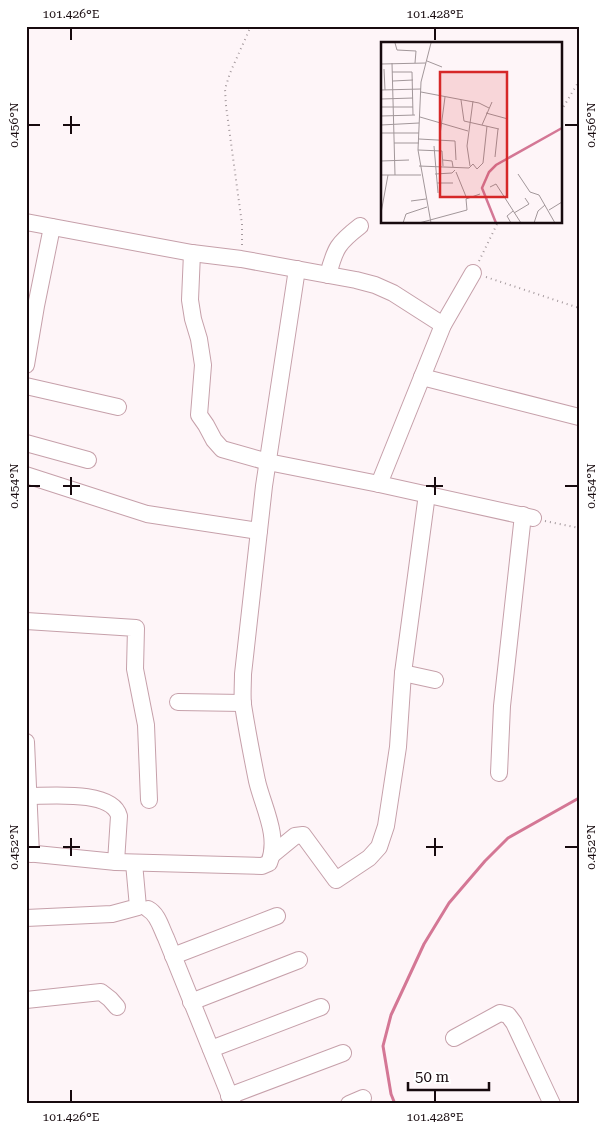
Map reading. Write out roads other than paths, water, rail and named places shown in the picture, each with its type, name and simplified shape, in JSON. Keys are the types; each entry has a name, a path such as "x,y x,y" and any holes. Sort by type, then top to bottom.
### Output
{"street":[{"path":"26,222 192,253 297,269 376,285 394,293 442,325"},
{"path":"328,275 333,256 342,240 360,226"},
{"path":"26,365 52,227"},
{"path":"192,253 190,300 203,365 198,415 214,440 222,448 268,462 380,484 528,517 502,706 499,772"},
{"path":"273,854 269,820 258,784 243,703 243,674 268,462 297,269"},
{"path":"380,484 442,325 473,273"},
{"path":"422,377 579,418"},
{"path":"26,386 118,406"},
{"path":"26,443 88,460"},
{"path":"26,475 151,515 259,531"},
{"path":"26,742 29,796 29,854 134,863 262,866 269,862 273,854 295,836 303,835 336,880 369,858 380,847 386,826 398,747 404,673 427,494"},
{"path":"26,620 136,628 136,669 146,725 149,800"},
{"path":"404,673 435,680"},
{"path":"178,702 243,703"},
{"path":"29,796 91,797 109,803 119,816 116,862"},
{"path":"26,918 112,914 138,908 134,863"},
{"path":"148,909 156,917 173,956 231,1100 343,1053"},
{"path":"173,956 277,916"},
{"path":"192,1002 299,960"},
{"path":"26,1000 101,992 117,1007"},
{"path":"211,1049 321,1007"},
{"path":"454,1038 500,1012 508,1014 552,1104"}],"waterway":[{"path":"395,1104 391,1094 383,1046 391,1015 424,944 449,903 485,861 508,838 579,798"}]}
